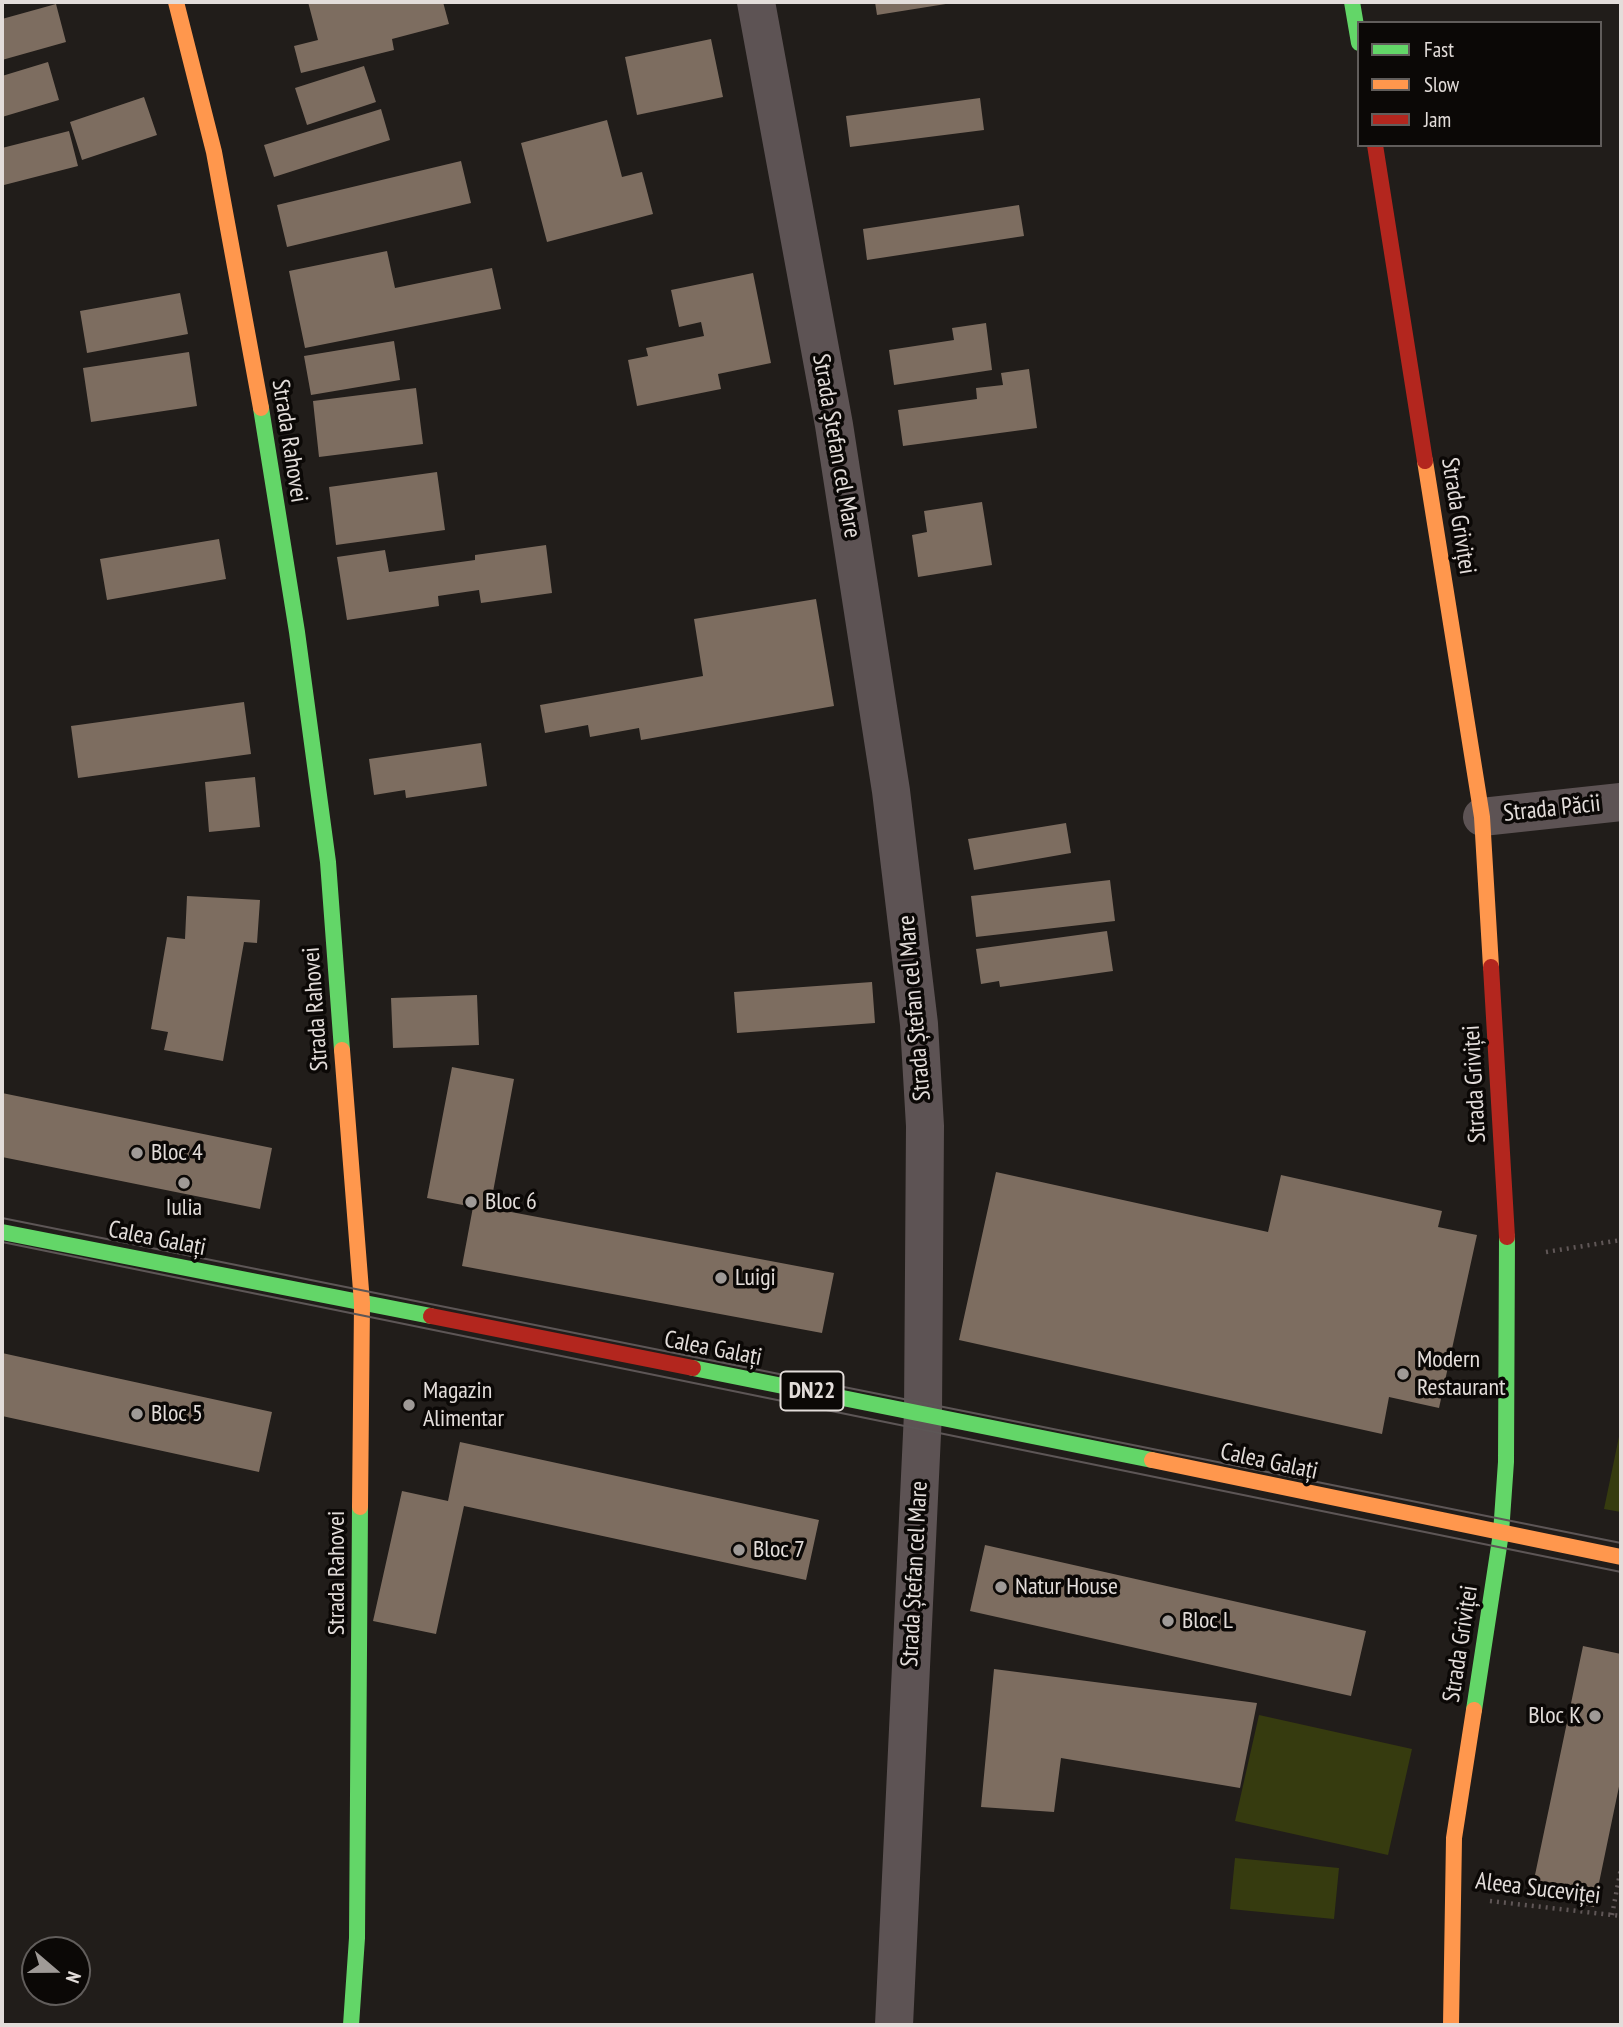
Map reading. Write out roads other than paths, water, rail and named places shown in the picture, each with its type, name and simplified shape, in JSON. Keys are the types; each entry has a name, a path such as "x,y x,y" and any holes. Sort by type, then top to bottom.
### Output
{"main road":[{"name":"Strada Rahovei","path":"176,2 214,152 237,269 297,632 328,862 362,1303 357,1938 351,2025"},
{"path":"1352,2 1357,31"},
{"name":"Strada Griviței","path":"1375,147 1482,817 1508,1258 1506,1462 1501,1533 1454,1838 1451,2025"},
{"name":"Calea Galați","path":"2,1231 923,1413 1621,1557"}],"street":[{"name":"Strada Ștefan cel Mare","path":"756,2 834,425 909,920 925,1126 923,1413 894,2025"},
{"name":"Strada Păcii","path":"1482,817 1621,802"}],"tram line":[{"path":"2,1218 1621,1543"},
{"path":"2,1242 1621,1572"}],"place":[{"name":"Bloc 4","path":"137,1153"},
{"name":"Iulia","path":"184,1183"},
{"name":"Bloc 6","path":"471,1202"},
{"name":"Luigi","path":"721,1278"},
{"name":"Modern Restaurant","path":"1403,1374"},
{"name":"Magazin Alimentar","path":"409,1405"},
{"name":"Bloc 5","path":"137,1414"},
{"name":"Bloc 7","path":"739,1550"},
{"name":"Natur House","path":"1001,1587"},
{"name":"Bloc L","path":"1168,1621"},
{"name":"Bloc K","path":"1595,1716"}]}
